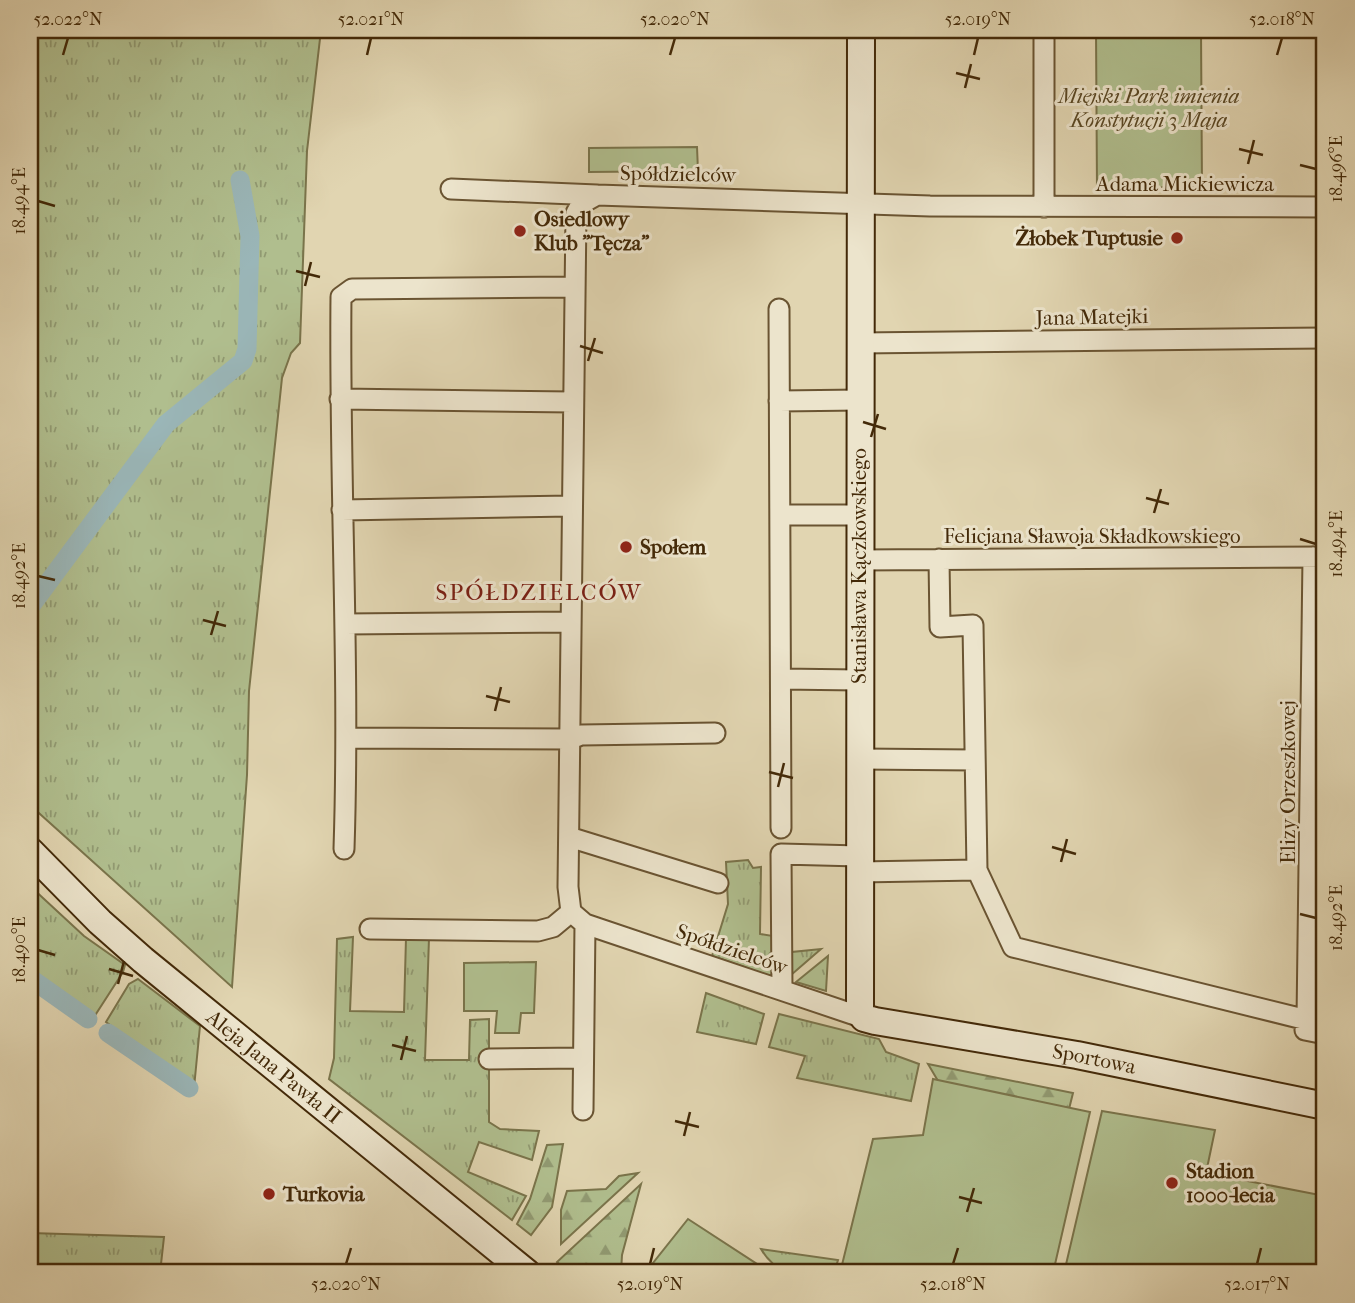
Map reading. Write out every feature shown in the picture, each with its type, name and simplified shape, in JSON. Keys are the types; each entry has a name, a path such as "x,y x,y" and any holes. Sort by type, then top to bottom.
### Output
{"street":[{"name":"Stanisława Kączkowskiego","path":"861,30 859,1005 864,1018"},
{"path":"1044,37 1044,207"},
{"path":"451,189 597,195"},
{"name":"Spółdzielców","path":"583,1110 578,918 569,836 570,506 576,213 581,204 597,195 861,204"},
{"name":"Adama Mickiewicza","path":"861,204 1325,207"},
{"path":"344,849 347,738 340,399 341,297 352,289 573,287"},
{"path":"779,309 781,828"},
{"name":"Jana Matejki","path":"860,343 1325,338"},
{"path":"340,399 572,402"},
{"path":"779,401 860,400"},
{"path":"342,510 570,506"},
{"path":"780,515 860,515"},
{"name":"Felicjana Sławoja Składkowskiego","path":"859,559 1319,557"},
{"name":"Elizy Orzeszkowej","path":"1308,1013 1319,557"},
{"path":"939,559 940,627 973,625 977,870 1013,947 1308,1013 1305,1030 1325,1034"},
{"path":"345,624 571,622"},
{"path":"780,679 859,680"},
{"path":"347,738 570,739 581,735 715,733"},
{"path":"859,759 975,760"},
{"path":"569,836 718,883"},
{"name":"Aleja Jana Pawła II","path":"30,851 100,922 143,960 527,1273"},
{"path":"782,990 781,854 859,864 977,870"},
{"name":"Spółdzielców","path":"578,918 864,1018"},
{"path":"370,929 538,931 578,918"},
{"name":"Sportowa","path":"864,1018 1077,1055 1325,1106"},
{"path":"489,1059 583,1058"}],"green space":[{"path":"30,30 321,30 307,151 300,343 291,353 282,378 249,691 247,775 232,987 30,805"},
{"name":"Miejski Park imienia Konstytucji 3 Maja","path":"1096,30 1201,30 1202,187 1097,188"},
{"path":"697,147 698,171 589,172 589,148"},
{"path":"748,860 753,868 761,867 760,934 773,936 773,977 712,956 728,904 726,862"},
{"path":"30,886 84,936 125,965 94,1017 30,974"},
{"path":"353,937 350,1011 404,1012 406,938 429,938 425,1060 469,1060 470,1020 489,1019 489,1122 500,1129 539,1131 532,1160 479,1142 468,1172 526,1196 512,1220 329,1079 334,1058 337,939"},
{"path":"821,949 791,975 792,952"},
{"path":"828,956 826,991 796,982"},
{"path":"536,962 534,1013 521,1013 519,1033 495,1033 497,1011 464,1011 464,963"},
{"path":"138,979 200,1026 194,1088 106,1022 129,984"},
{"path":"706,993 764,1014 756,1044 697,1032"},
{"path":"779,1014 879,1039 886,1052 919,1064 911,1101 797,1078 805,1056 769,1047"},
{"path":"928,1064 1073,1093 1068,1113 944,1091"},
{"path":"933,1079 1090,1112 1053,1273 840,1273 873,1139 923,1135"},
{"name":"Stadion 1000-lecia","path":"1102,1111 1215,1130 1206,1173 1325,1196 1325,1273 1064,1273"},
{"path":"563,1144 552,1207 531,1235 517,1224 530,1199 547,1145"},
{"path":"638,1173 561,1244 561,1210 567,1191 606,1189 619,1176"},
{"path":"641,1184 622,1255 621,1273 578,1273 557,1262"},
{"path":"688,1219 771,1273 645,1273"},
{"path":"30,1233 164,1237 160,1273 30,1273"},
{"path":"761,1249 838,1260 834,1273 793,1273 776,1266"}],"waterway":[{"path":"30,607 166,424 243,361 247,349 250,236 240,180"},
{"path":"30,978 88,1019"},
{"path":"108,1033 189,1088"}],"place":[{"name":"Osiedlowy Klub \"Tęcza\"","path":"520,231"},
{"name":"Żłobek Tuptusie","path":"1177,238"},
{"name":"Społem","path":"626,547"},
{"name":"Stadion 1000-lecia","path":"1172,1183"},
{"name":"Turkovia","path":"269,1194"}],"district":[{"name":"SPÓŁDZIELCÓW","path":"539,592"}]}
